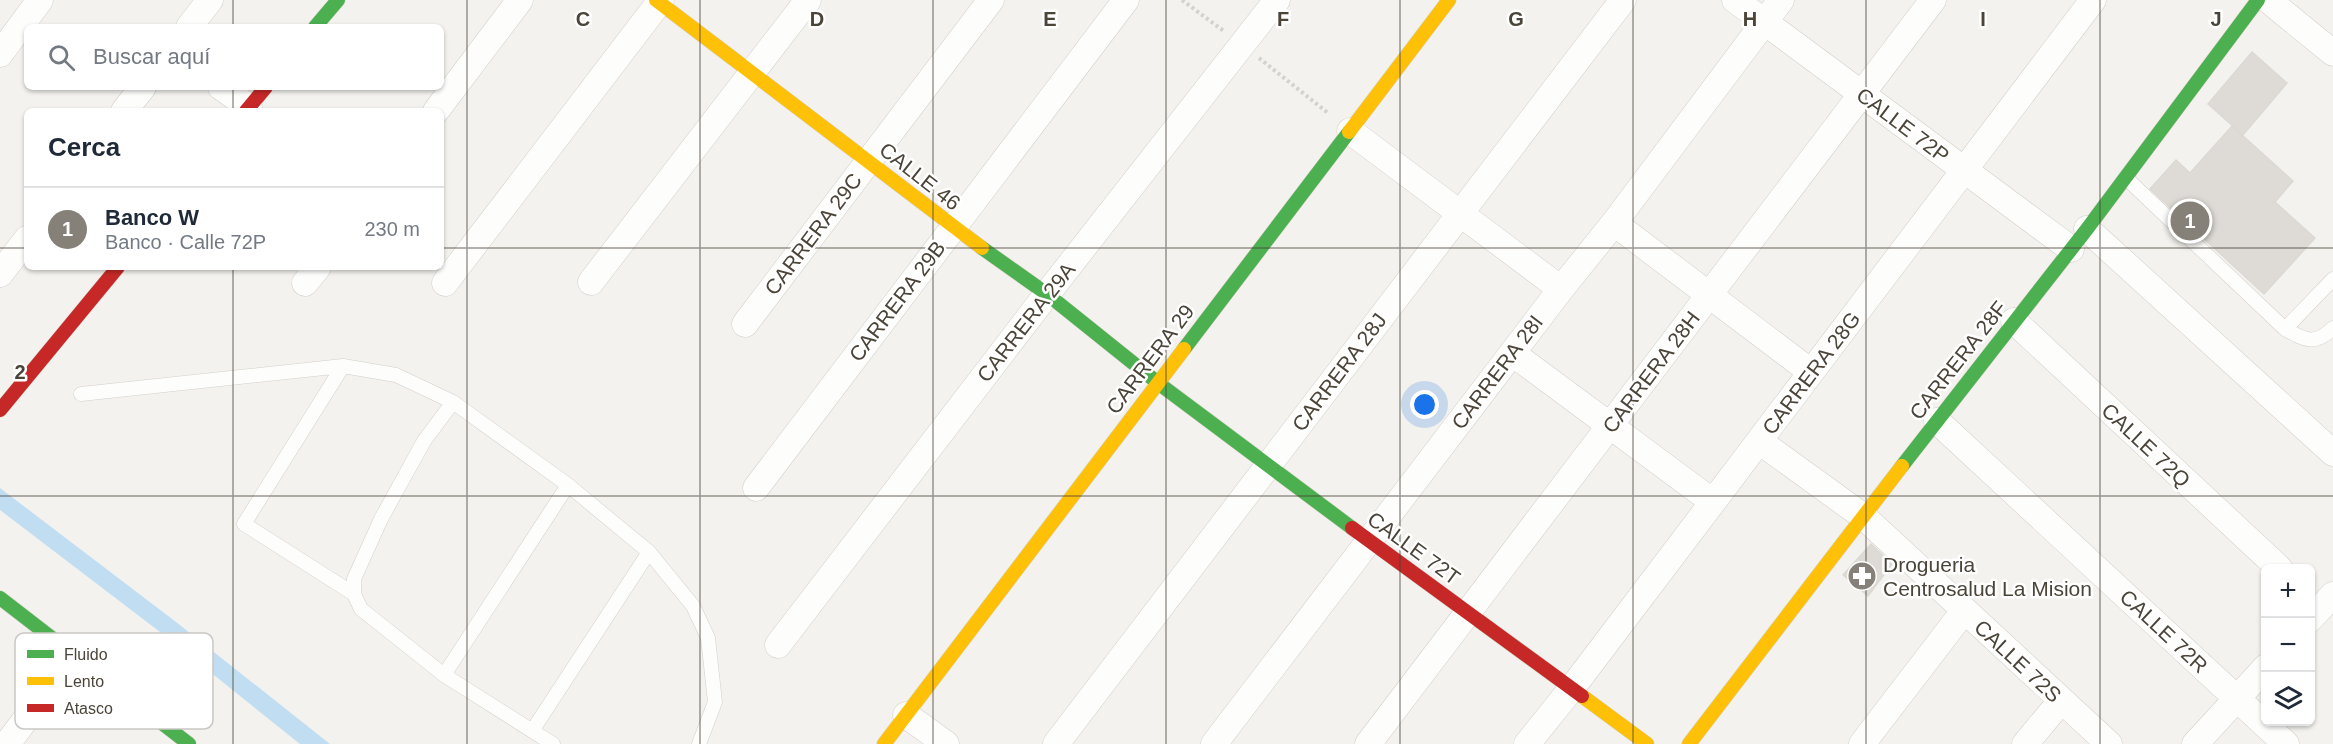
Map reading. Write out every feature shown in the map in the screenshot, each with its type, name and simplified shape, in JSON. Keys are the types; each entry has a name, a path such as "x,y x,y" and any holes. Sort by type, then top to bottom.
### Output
{"street":[{"path":"0,54 40,0"},
{"path":"191,24 210,0"},
{"path":"318,24 338,0"},
{"path":"438,108 520,0"},
{"path":"591,282 808,0"},
{"name":"CARRERA 29C","path":"745,324 991,0"},
{"name":"CARRERA 29B","path":"756,488 1126,0"},
{"name":"CARRERA 29A","path":"778,645 1047,294 1277,0"},
{"name":"CARRERA 29","path":"884,744 1449,0"},
{"name":"CARRERA 28J","path":"1056,744 1623,0"},
{"name":"CALLE 72P","path":"1735,0 2071,249"},
{"name":"CARRERA 28I","path":"1214,744 1561,289 1614,223 1781,0"},
{"name":"CARRERA 28H","path":"1368,744 1933,0"},
{"name":"CARRERA 28G","path":"1527,744 1572,688 2093,0"},
{"name":"CARRERA 28F","path":"1689,744 2126,178 2258,0"},
{"path":"2268,0 2333,53"},
{"path":"445,283 659,1"},
{"name":"CALLE 46","path":"659,1 952,228 1047,294 1158,383"},
{"path":"126,108 141,90"},
{"path":"225,90 247,108"},
{"path":"249,108 264,90"},
{"path":"1350,131 1561,289"},
{"path":"1614,223 1811,372"},
{"path":"2087,228 2333,453"},
{"path":"0,274 24,243"},
{"path":"0,409 116,270"},
{"name":"CALLE 72Q","path":"2014,321 2275,564"},
{"path":"1512,353 1713,502"},
{"name":"CALLE 72T","path":"1158,383 1647,744"},
{"name":"CALLE 72R","path":"1937,421 2286,744"},
{"name":"CALLE 72S","path":"1759,441 1864,516 2109,744"},
{"path":"0,598 45,633"},
{"path":"1862,744 1964,611"},
{"path":"2195,744 2261,671"},
{"path":"2025,744 2061,700"},
{"path":"906,715 946,744"},
{"path":"7,744 18,729"},
{"path":"164,729 177,740"}],"lane":[{"path":"2126,178 2285,329 2305,340 2323,338 2333,328"},
{"path":"2285,329 2333,279"},
{"path":"343,366 244,524 354,594"},
{"path":"81,394 343,366 396,375 453,402 568,484 649,552 693,606 708,638 716,702 699,744"},
{"path":"453,402 424,441 381,519 354,579 354,594 361,609 444,675 553,744"},
{"path":"444,675 568,484"},
{"path":"532,731 649,552"}],"path":[{"path":"1182,0 1242,44 1350,131"}],"water":[{"path":"0,488 190,633 161,633 0,510"},
{"path":"213,651 330,744 300,744 213,674"}],"building":[{"path":"2252,52 2287,83 2243,135 2208,104"},
{"path":"2232,126 2293,181 2275,202 2315,238 2264,294 2150,189 2176,160 2190,173"},
{"path":"1871,544 1892,564 1868,596 1843,575"}],"traffic: fast":[{"path":"318,24 338,0"},
{"path":"1902,466 2087,229 2258,0"},
{"path":"1184,349 1349,132"},
{"path":"982,248 1047,294 1158,383 1352,528"},
{"path":"0,598 45,633"},
{"path":"170,729 189,744"}],"traffic: slow":[{"path":"656,0 982,248"},
{"path":"1349,132 1449,0"},
{"path":"884,744 1184,349"},
{"path":"1689,744 1902,466"},
{"path":"1582,696 1647,744"}],"traffic: jam":[{"path":"248,108 264,90"},
{"path":"0,410 116,270"},
{"path":"1352,528 1582,696"}],"place":[{"name":"Banco W","path":"2190,221"},
{"name":"Drogueria Centrosalud La Mision","path":"1862,576"}]}
